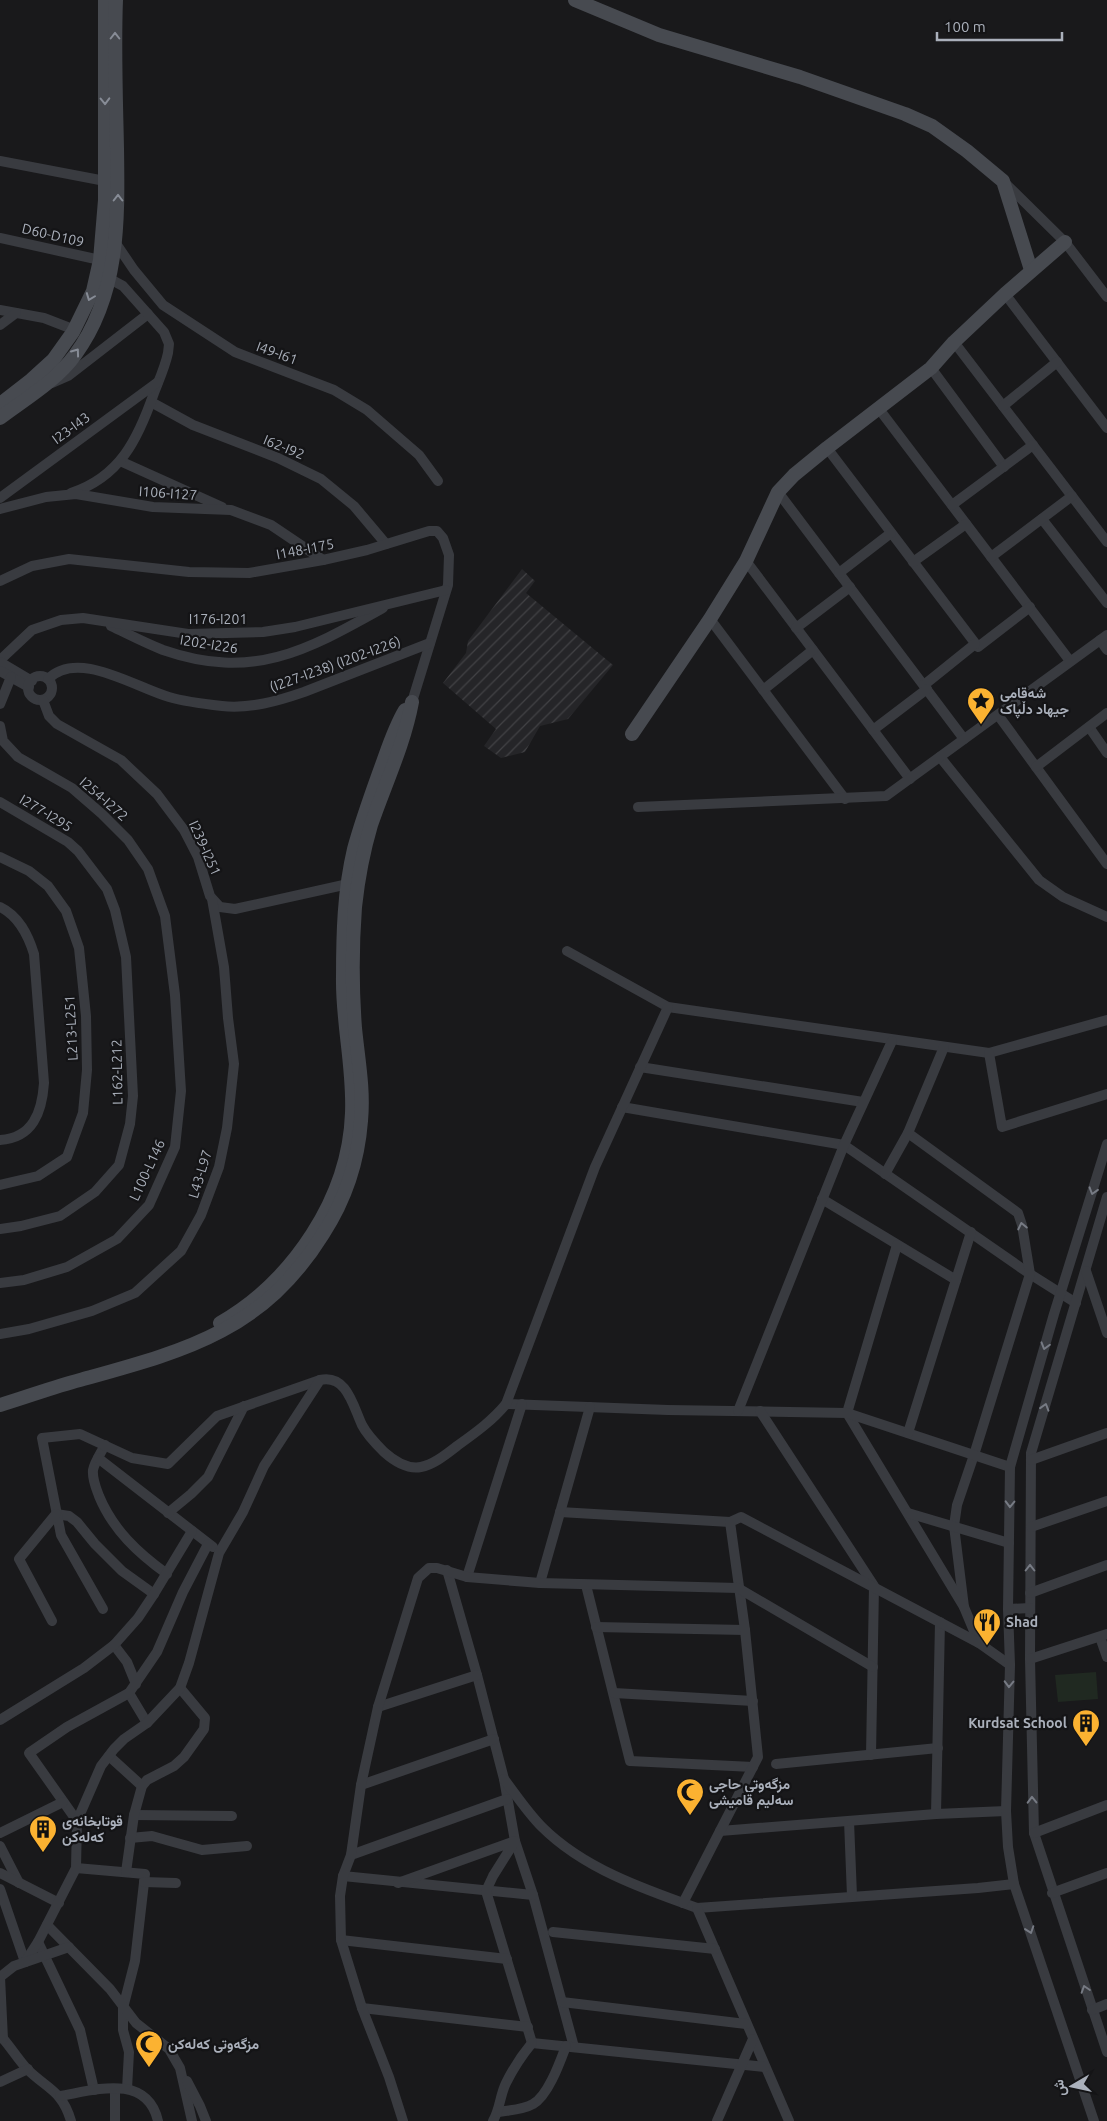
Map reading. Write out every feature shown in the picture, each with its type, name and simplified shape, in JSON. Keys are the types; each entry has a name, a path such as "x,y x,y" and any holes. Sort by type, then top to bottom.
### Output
{"street":[{"path":"0,418 63,368 80,347 102,306 104,277 100,260 105,181 105,0"},
{"path":"0,404 46,368 61,350 104,277 115,242 118,197 116,0"},
{"path":"575,0 659,35 800,77 921,120 956,143 1003,181 1065,242 1107,297"},
{"path":"0,161 105,181"},
{"path":"1003,181 1031,270"},
{"name":"D60-D109","path":"0,238 100,260"},
{"name":"I49-I61","path":"115,242 134,270 163,305 235,352 334,390 367,410 419,456 438,481"},
{"path":"632,734 710,619 746,561 778,492 794,475 827,448 931,368 954,342 1005,294 1065,242"},
{"path":"65,495 91,485 120,461 136,439 167,358 169,344 164,332 123,286 104,277"},
{"path":"1005,294 1107,428"},
{"path":"0,310 44,318 74,330"},
{"path":"0,325 16,312"},
{"path":"41,387 68,376 148,314"},
{"path":"954,342 1107,542"},
{"path":"1003,406 1057,362"},
{"path":"931,368 1004,467"},
{"name":"I23-I43","path":"0,498 159,381"},
{"name":"I62-I92","path":"151,402 193,425 278,458 321,479 354,506 386,544"},
{"path":"879,409 1070,661"},
{"path":"952,505 1033,445"},
{"path":"827,448 978,647 1030,607"},
{"path":"120,461 231,510"},
{"path":"778,492 964,739"},
{"name":"I106-I127","path":"0,509 33,500 65,495 91,496 154,507 231,510 271,525 323,560"},
{"path":"991,557 1072,496"},
{"path":"1042,518 1107,603"},
{"path":"913,562 966,524"},
{"name":"I148-I175","path":"0,581 32,566 70,559 189,572 226,574 273,570 323,560 429,531 438,532 443,538 449,554 450,574 412,702"},
{"path":"839,573 891,533"},
{"path":"746,561 910,779"},
{"path":"796,628 850,587"},
{"name":"I176-I201","path":"0,661 26,634 44,625 73,618 188,634 263,632 295,627 446,590"},
{"name":"I202-I226","path":"101,621 150,644 178,654 224,663 253,663 284,657 322,642 394,602"},
{"path":"710,619 845,799"},
{"path":"638,807 886,796 1103,638 1107,650"},
{"name":"(I227-I238) (I202-I226)","path":"48,679 62,669 81,667 104,673 171,698 224,706 250,705 304,692 430,643"},
{"path":"873,730 975,644"},
{"path":"763,690 813,650"},
{"path":"0,661 30,684"},
{"path":"0,671 10,677 30,684"},
{"path":"0,704 10,677"},
{"path":"41,677 48,679 52,690 49,696 43,700 34,698 29,692 30,684 41,677"},
{"name":"I239-I251","path":"43,700 48,714 54,721 121,760 157,794 178,820 191,843 212,899"},
{"path":"0,1405 136,1360 214,1327 259,1296 292,1262 313,1233 328,1205 346,1157 352,1114 352,1084 342,979 356,842 395,731 412,702"},
{"path":"1036,767 1107,713"},
{"path":"998,715 1107,864"},
{"name":"I254-I272","path":"0,726 3,741 18,757 72,788 128,840 148,869 165,916"},
{"path":"1089,727 1107,753"},
{"path":"940,757 1039,880 1063,897 1107,917"},
{"name":"I277-I295","path":"0,802 68,842 78,851 107,890 115,910 126,957"},
{"name":"L213-L251","path":"0,857 29,871 48,886 66,911 79,948 86,1016 87,1070 83,1113 67,1157 38,1176 0,1185"},
{"path":"212,899 223,909 235,909 353,884"},
{"name":"L43-L97","path":"0,1334 29,1329 92,1311 135,1293 181,1251 202,1215 219,1167 227,1128 234,1064 224,966 212,899"},
{"path":"0,906 8,910 23,927 30,940 34,954 44,1083 42,1104 27,1131 12,1139 0,1140"},
{"name":"L100-L146","path":"0,1283 24,1280 67,1267 117,1238 149,1205 175,1146 181,1091 175,994 165,916"},
{"path":"567,951 668,1007 988,1053 1107,1020"},
{"name":"L162-L212","path":"0,1229 21,1226 60,1216 95,1192 119,1165 130,1124 133,1096 126,957"},
{"path":"104,1609 66,1545 58,1526 42,1438 80,1434 132,1458 168,1464 217,1416 327,1378 340,1383 350,1397 363,1427 391,1458 402,1466 410,1468 427,1465 443,1457 491,1420 506,1404 595,1167 668,1007"},
{"path":"738,1411 844,1145 892,1040"},
{"path":"885,1174 908,1133 944,1047"},
{"path":"988,1053 1002,1126 1107,1094"},
{"path":"640,1067 863,1102"},
{"path":"622,1107 844,1145 1030,1274 1076,1303"},
{"path":"908,1133 1018,1213 1022,1225 1030,1274 957,1504 954,1526 964,1607"},
{"path":"1094,2121 1014,1884 1008,1847 1006,1811 1010,1665 1008,1609 1010,1468 1107,1144"},
{"path":"1107,1197 1031,1453 1030,1593 1034,1833 1052,1893 1107,2052"},
{"path":"822,1199 956,1280"},
{"path":"908,1433 971,1232"},
{"path":"897,1245 847,1413 964,1607 979,1643"},
{"path":"1086,1271 1107,1333"},
{"path":"0,1396 54,1378 136,1360"},
{"path":"25,1962 47,1926 76,1868 77,1821 92,1786 109,1756 124,1739 147,1723 180,1688 189,1664 219,1553 243,1512 264,1466 320,1380"},
{"path":"506,1404 847,1413 1010,1468"},
{"path":"467,1578 522,1404"},
{"path":"168,1513 196,1490 208,1477 244,1406"},
{"path":"540,1583 590,1407"},
{"path":"760,1411 874,1586 871,1755"},
{"path":"1031,1460 1107,1433"},
{"path":"105,1445 95,1464 93,1477 109,1516 137,1550 167,1574"},
{"path":"98,1458 219,1553"},
{"path":"1031,1527 1107,1501"},
{"path":"560,1512 730,1522 741,1517 979,1643 1010,1665"},
{"path":"908,1513 1009,1543"},
{"path":"56,1514 69,1516 77,1522 95,1544 122,1571 154,1594"},
{"path":"52,1621 19,1559 56,1514"},
{"path":"683,1903 758,1757 745,1630 730,1522"},
{"path":"0,1720 84,1668 114,1645 138,1618 192,1532"},
{"path":"77,1821 29,1753 67,1727 129,1693 157,1652 183,1592 208,1544"},
{"path":"1030,1593 1107,1565"},
{"path":"403,2121 389,2077 362,2008 341,1940 340,1896 343,1876 351,1854 361,1785 378,1707 418,1578 429,1568 447,1570 467,1578 540,1583 738,1588 873,1667"},
{"path":"447,1570 494,1739 504,1779 515,1841 533,1895 562,2002 570,2047 536,2103 496,2116"},
{"path":"586,1585 630,1761 753,1767"},
{"path":"1008,1609 1030,1608"},
{"path":"936,1814 940,1622"},
{"path":"596,1627 745,1630"},
{"path":"1030,1659 1103,1636 1107,1657"},
{"path":"114,1645 127,1662 136,1684"},
{"path":"378,1707 477,1675"},
{"path":"126,1872 134,1815 142,1786 147,1780 174,1766 184,1757 204,1730 205,1718 180,1688"},
{"path":"129,1693 147,1723"},
{"path":"614,1693 753,1701"},
{"path":"361,1785 494,1739"},
{"path":"776,1764 938,1748"},
{"path":"109,1756 142,1786"},
{"path":"504,1779 540,1825 561,1844 598,1867 653,1892 697,1908 1014,1884"},
{"path":"351,1854 507,1799"},
{"path":"0,1833 63,1802"},
{"path":"1034,1833 1107,1805"},
{"path":"720,1831 936,1814 1006,1811"},
{"path":"134,1815 232,1816"},
{"path":"849,1821 852,1896"},
{"path":"130,1838 152,1836 202,1850 246,1846"},
{"path":"398,1883 515,1841"},
{"path":"515,1841 486,1891 532,2043"},
{"path":"0,1846 19,1883"},
{"path":"76,1868 145,1874 135,1961 123,2008 123,2030 129,2052 127,2089"},
{"path":"1052,1893 1107,1872"},
{"path":"0,1873 59,1903"},
{"path":"343,1876 533,1895"},
{"path":"144,1882 176,1883"},
{"path":"0,1889 25,1962"},
{"path":"697,1908 789,2121"},
{"path":"47,1926 110,1989 136,2023 169,2049 200,2106 206,2121"},
{"path":"554,1932 715,1949"},
{"path":"341,1940 507,1960"},
{"path":"38,1942 80,2030 94,2090"},
{"path":"69,1948 14,1966 0,1977 2,2037 28,2069 60,2096 68,2109 72,2121"},
{"path":"562,2002 746,2024"},
{"path":"1092,2010 1107,2004"},
{"path":"362,2008 528,2027"},
{"path":"717,2121 753,2039"},
{"path":"532,2043 765,2067"},
{"path":"496,2116 505,2084 532,2043"},
{"path":"180,2068 192,2121"},
{"path":"0,2082 28,2069"},
{"path":"115,2089 116,2121"},
{"path":"60,2096 94,2090 127,2089 137,2092 150,2101 155,2109 158,2121"}],"shaded area":[{"path":"522,569 535,581 526,593 613,665 568,719 540,726 525,752 501,758 484,746 496,729 443,683 466,653 468,641"},
{"path":"1096,1672 1098,1699 1058,1702 1055,1675"}],"place":[{"name":"شەقامی جیهاد دڵپاک","path":"981,725"},
{"name":"Shad","path":"987,1646"},
{"name":"Kurdsat School","path":"1086,1747"},
{"name":"مزگەوتی حاجی سەلیم قامیشی","path":"690,1816"},
{"name":"قوتابخانەی کەلەکن","path":"43,1853"},
{"name":"مزگەوتی کەلەکن","path":"149,2068"}]}
